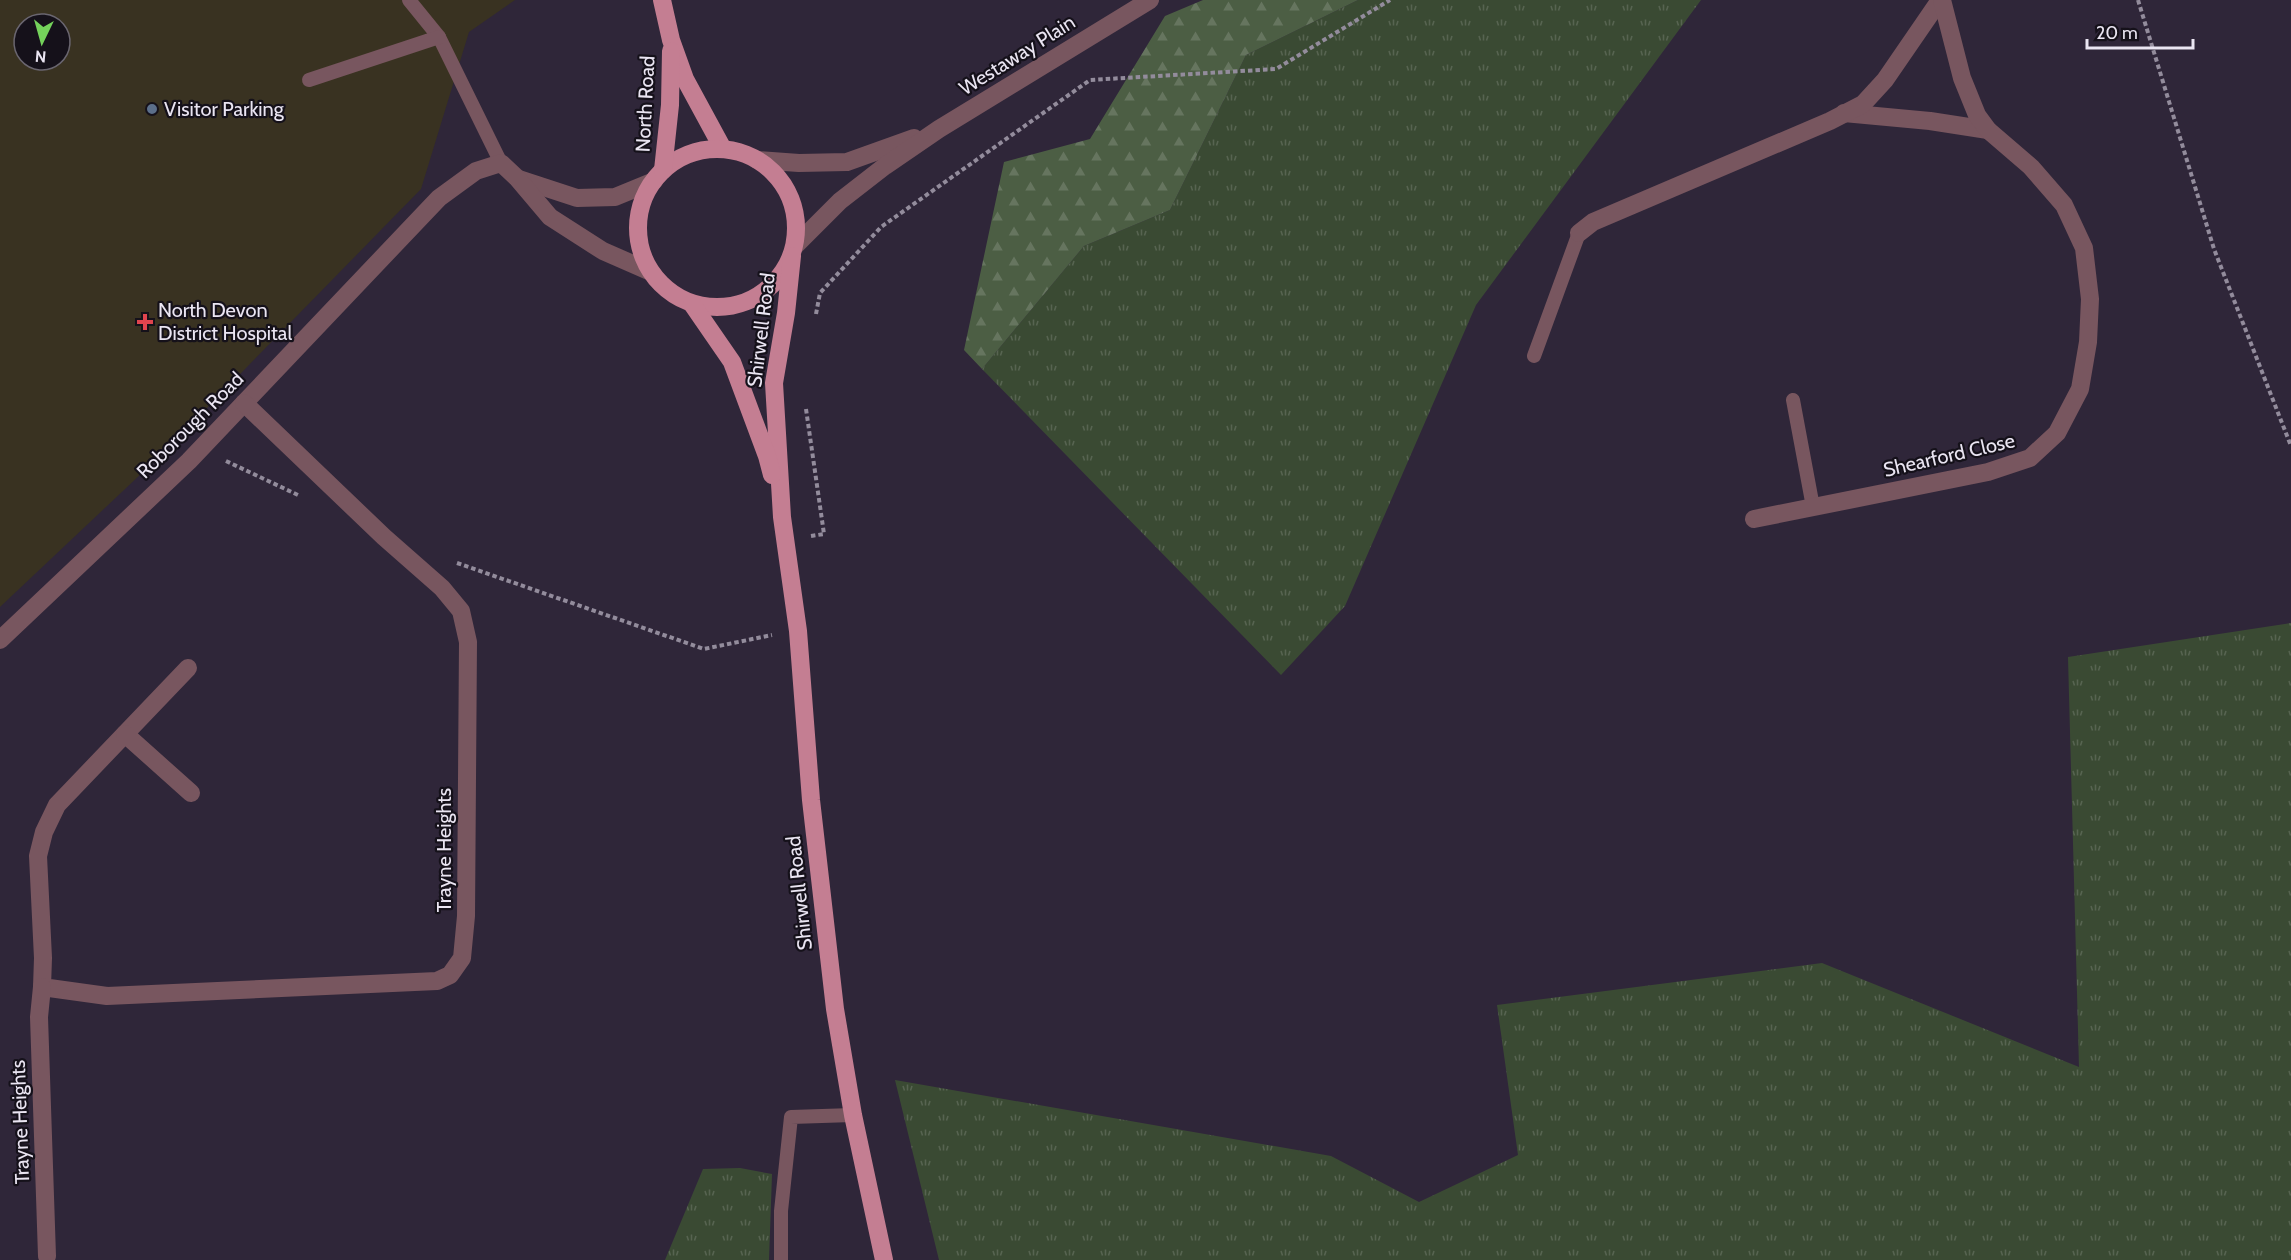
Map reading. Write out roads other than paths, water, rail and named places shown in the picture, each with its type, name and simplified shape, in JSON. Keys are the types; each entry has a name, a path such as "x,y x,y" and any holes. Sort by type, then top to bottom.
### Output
{"main road":[{"name":"North Road","path":"662,0 671,40 685,79 723,149"},
{"name":"North Road","path":"658,176 670,105 671,40"},
{"path":"723,149 757,160 771,169 782,182 790,197 797,230 793,251 782,274 769,288 752,300 732,306 712,307 692,304 662,285 651,272 644,258 638,226 645,195 658,176 681,158 701,151 723,149"},
{"name":"Shirwell Road","path":"782,517 774,383 786,313 793,251"},
{"name":"Shirwell Road","path":"692,304 732,362 767,456 782,517 798,631 815,835 835,1009 853,1114 884,1260"}],"street":[{"name":"Westaway Plain","path":"793,251 840,201 885,166 939,129 1150,0"},
{"path":"1579,233 1593,222 1863,104 1885,80 1941,0"},
{"name":"Shearford Close","path":"1754,519 1988,472 2030,458 2057,433 2080,390 2088,342 2090,298 2084,248 2064,205 2031,166 1988,130 1977,115 1962,78 1941,0"},
{"path":"1845,113 1930,121 1988,130"},
{"name":"Westaway Plain","path":"757,160 799,163 847,162 939,129"},
{"path":"501,163 517,178 550,218 603,251 651,272"},
{"name":"Roborough Road","path":"0,640 189,460 439,198 476,171 501,163"},
{"path":"517,178 577,198 615,197 658,176"},
{"name":"Trayne Heights","path":"42,987 107,996 437,981 450,975 462,958 466,916 468,642 461,611 442,588 384,537 244,403"},
{"name":"Trayne Heights","path":"47,1256 39,1017 43,958 38,856 44,832 57,806 188,668"},
{"path":"125,735 191,793"}],"lane":[{"path":"409,0 439,37 501,163"},
{"path":"309,80 439,37"},
{"path":"1534,356 1579,233"},
{"path":"1793,400 1813,507"},
{"path":"781,1260 781,1211 791,1118 853,1114"}],"place":[{"name":"Visitor Parking","path":"152,109"},
{"name":"North Devon District Hospital","path":"145,322"}]}
